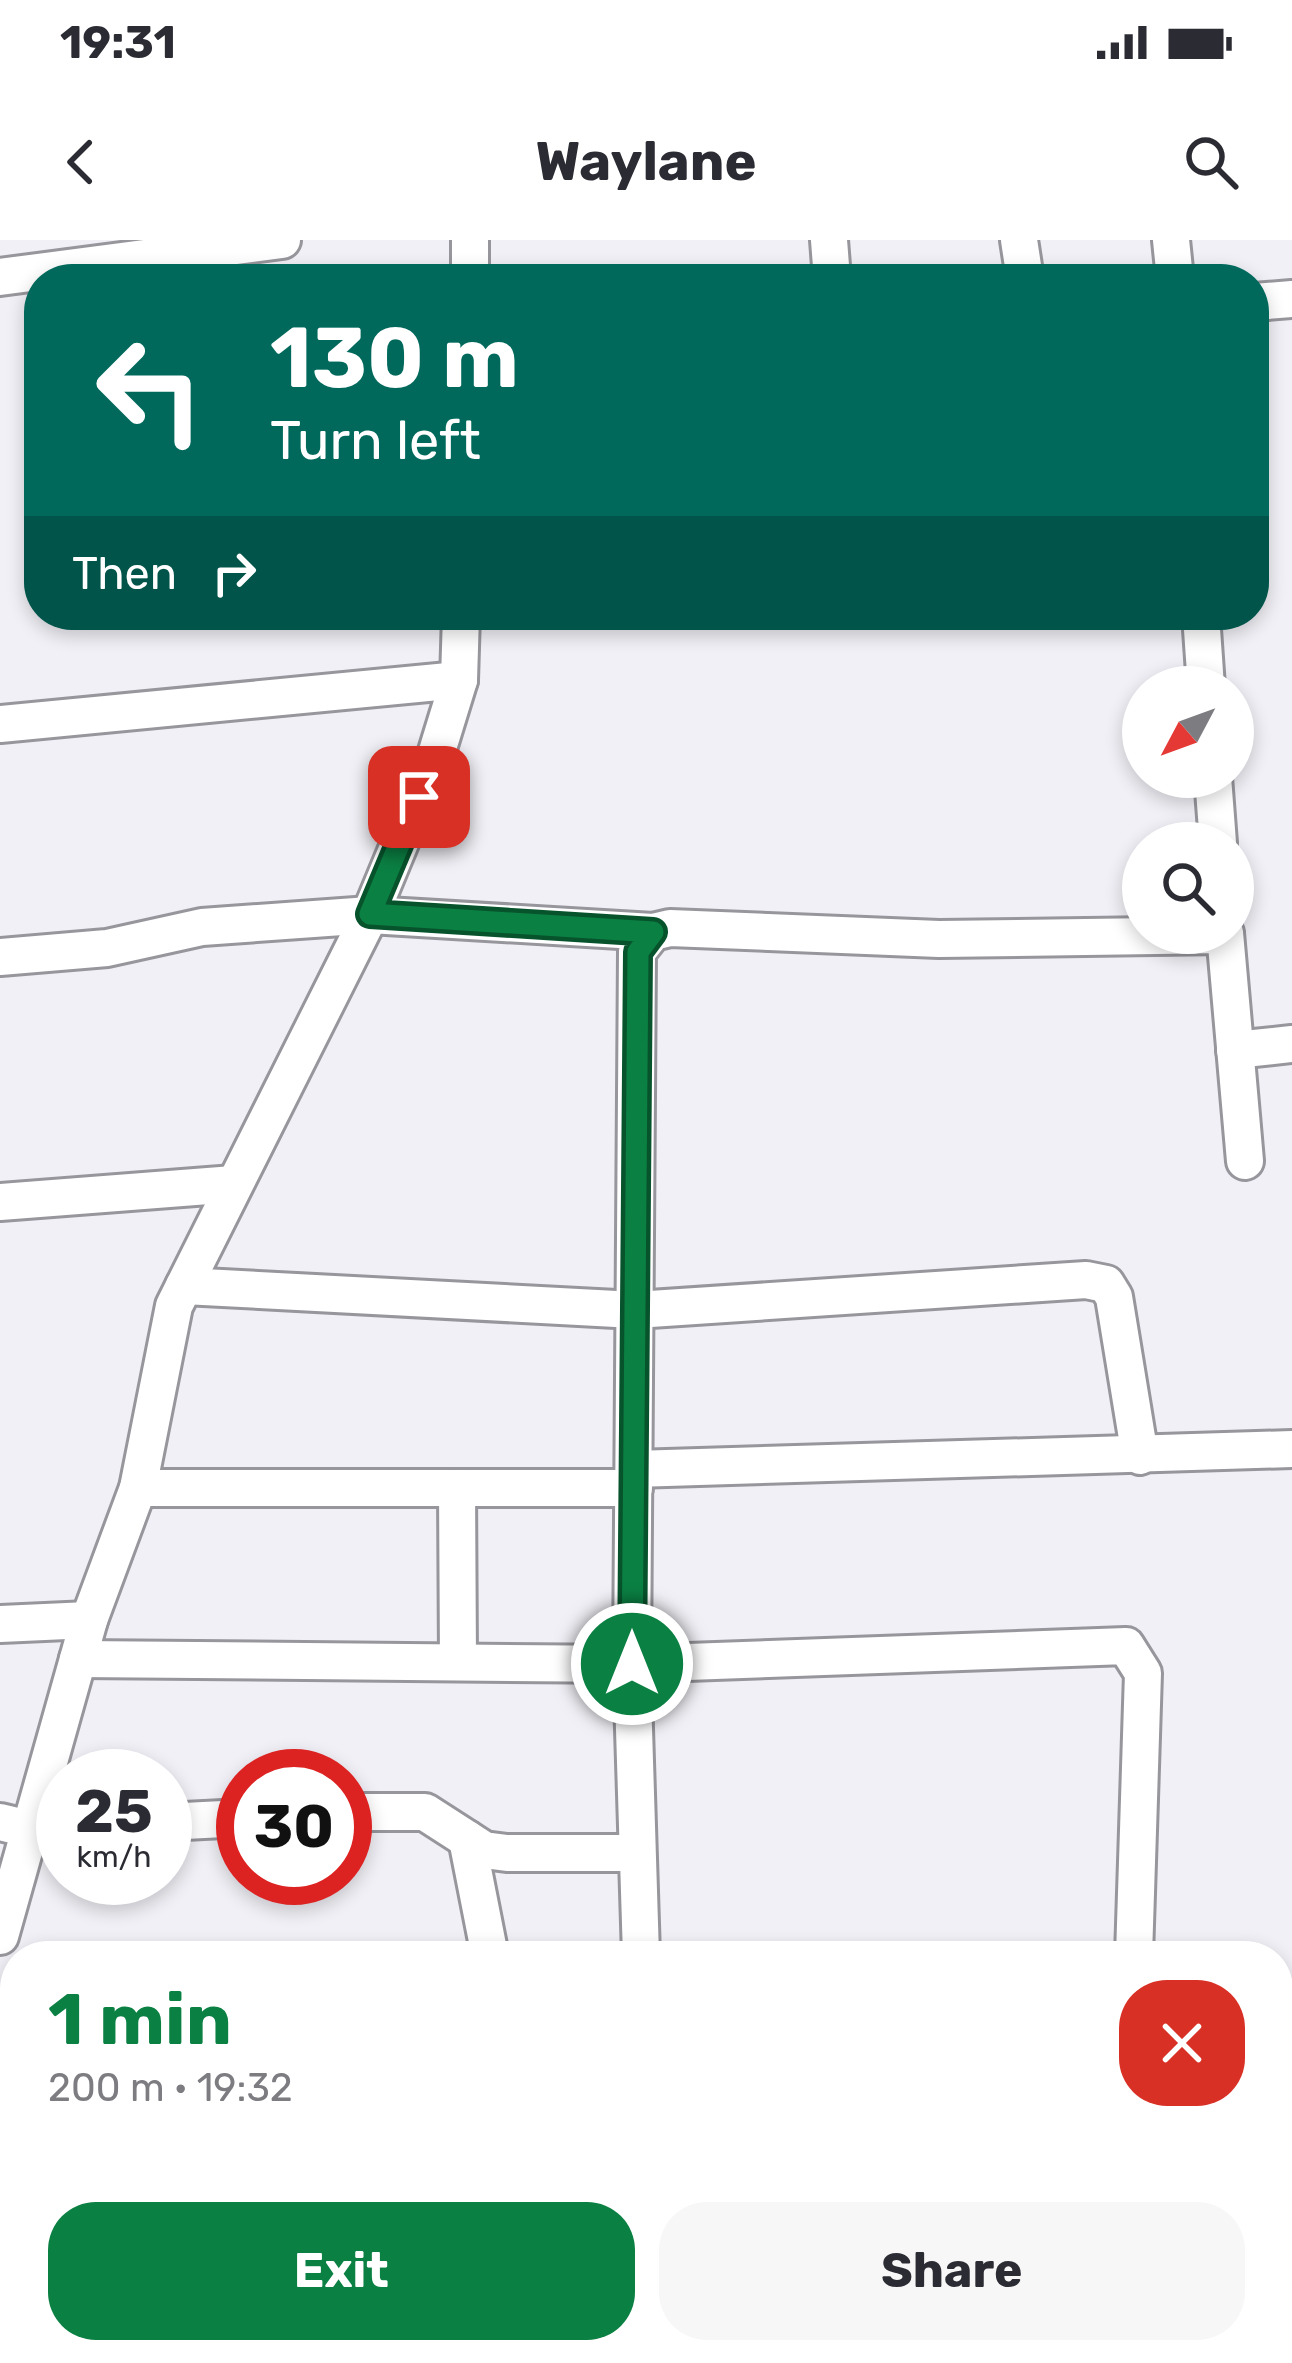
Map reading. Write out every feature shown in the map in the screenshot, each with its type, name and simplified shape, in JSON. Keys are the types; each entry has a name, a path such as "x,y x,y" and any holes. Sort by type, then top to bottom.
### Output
{"street":[{"path":"99,264 282,240"},
{"path":"0,1936 88,1620 138,1488 161,1350 184,1286 370,914 436,758 458,680 460,630"},
{"path":"1202,630 1205,666"},
{"path":"0,724 458,680"},
{"path":"0,957 107,948 220,925 370,914 653,932 670,928 939,939 1122,936"},
{"path":"641,1941 632,1664 638,952 653,932"},
{"path":"1227,954 1244,1161"},
{"path":"1235,1050 1292,1044"},
{"path":"0,1202 234,1184"},
{"path":"184,1286 635,1310 1086,1280 1106,1284 1120,1318 1140,1456"},
{"path":"138,1488 458,1488 1292,1449"},
{"path":"458,1488 458,1663"},
{"path":"0,1624 88,1620"},
{"path":"79,1659 632,1664 1126,1646 1143,1672 1134,1941"},
{"path":"372,1812 424,1812 484,1850 638,1853"},
{"path":"467,1839 487,1941"}],"route":[{"path":"419,797 370,914 653,932 638,952 632,1664"}]}
